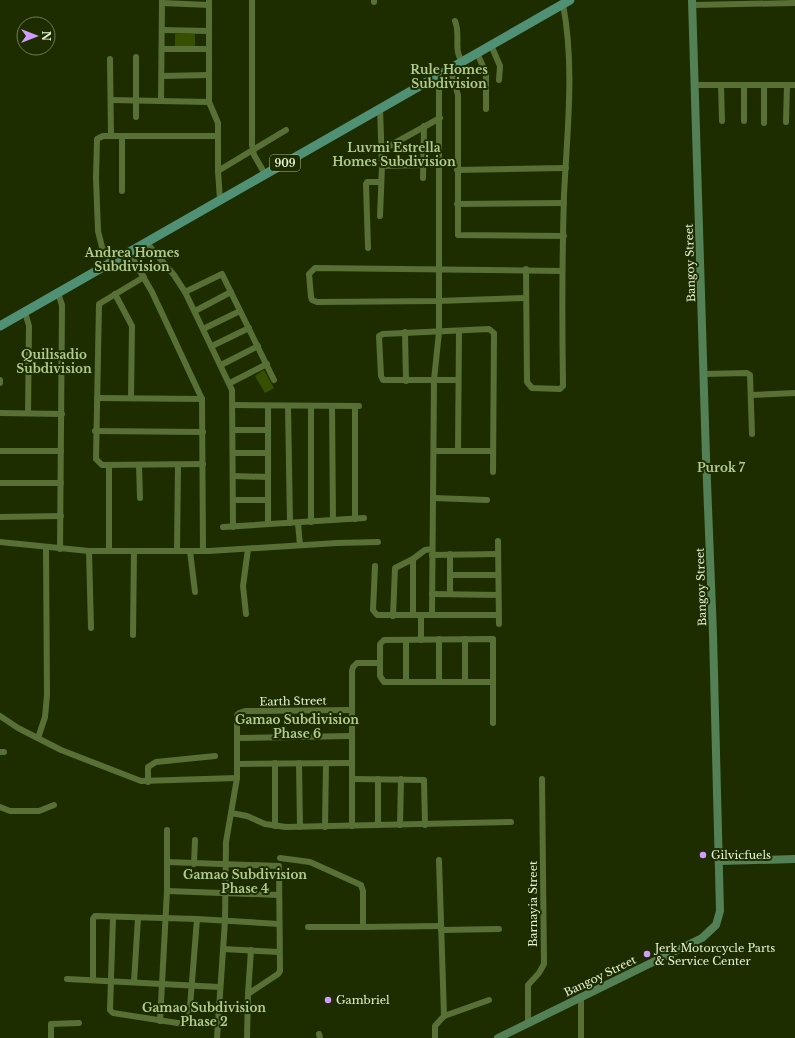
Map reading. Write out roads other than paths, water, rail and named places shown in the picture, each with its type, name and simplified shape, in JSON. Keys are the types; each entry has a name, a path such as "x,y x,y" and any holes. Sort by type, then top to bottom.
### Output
{"main road":[{"name":"909","path":"0,326 566,2"},
{"name":"Bangoy Street","path":"498,1038 708,934 716,925 720,911 720,861 693,3"},
{"path":"720,861 795,859"}],"street":[{"path":"252,0 253,149 265,174"},
{"path":"161,102 162,2 209,2 210,102 218,123 218,171 220,200"},
{"path":"526,269 527,382 532,388 562,389 562,271 568,137 568,44 566,2"},
{"path":"693,3 795,3"},
{"path":"455,22 458,32 458,55 462,61"},
{"path":"162,30 209,31"},
{"path":"491,45 500,66 499,80"},
{"path":"162,49 209,49"},
{"path":"477,53 486,73 486,109"},
{"path":"136,58 136,117"},
{"path":"110,59 111,136"},
{"path":"450,68 458,95 458,233 461,236 564,236"},
{"path":"432,615 434,380 439,332 438,269 440,74"},
{"path":"162,76 209,76"},
{"path":"696,85 795,85"},
{"path":"721,85 722,121"},
{"path":"744,85 744,121"},
{"path":"764,85 764,122"},
{"path":"786,122 787,85"},
{"path":"111,100 210,102"},
{"path":"380,108 382,150 380,216"},
{"path":"382,150 440,118"},
{"path":"423,178 424,126"},
{"path":"218,171 286,130"},
{"path":"112,262 102,247 99,236 96,178 97,139 103,136 218,136"},
{"path":"122,136 122,191"},
{"path":"382,166 423,165"},
{"path":"458,170 566,168"},
{"path":"368,248 366,184 367,182 381,182"},
{"path":"457,204 564,203"},
{"path":"146,242 170,270 184,292 195,311 230,383 233,394 233,527"},
{"path":"129,252 144,277 202,399 203,551"},
{"path":"526,298 438,301 317,302 312,300 311,297 309,274 315,268 526,269 562,271"},
{"path":"184,292 222,274 274,380"},
{"path":"144,277 100,302 98,307 97,398 95,431 97,461 102,465 203,464"},
{"path":"195,311 231,292"},
{"path":"58,293 62,305 60,549"},
{"path":"114,294 132,326 131,398"},
{"path":"203,329 240,310"},
{"path":"25,312 29,326 28,413"},
{"path":"212,346 249,328"},
{"path":"458,380 386,381 382,379 378,338 383,334 405,332 489,330 495,335 493,472"},
{"path":"458,451 459,331"},
{"path":"405,332 406,381"},
{"path":"221,365 258,346"},
{"path":"230,383 267,364"},
{"path":"704,374 749,374 752,434"},
{"path":"751,394 795,394"},
{"path":"97,398 202,399"},
{"path":"233,406 357,406 355,519"},
{"path":"268,406 268,524"},
{"path":"288,406 290,523"},
{"path":"311,406 311,522"},
{"path":"332,406 333,520"},
{"path":"0,413 62,414"},
{"path":"233,430 268,430"},
{"path":"95,431 203,432"},
{"path":"0,451 61,451"},
{"path":"434,451 493,451"},
{"path":"233,453 268,453"},
{"path":"109,465 109,551"},
{"path":"139,465 140,498"},
{"path":"177,551 178,465"},
{"path":"233,476 268,477"},
{"path":"0,483 61,482"},
{"path":"434,498 487,500"},
{"path":"233,500 268,500"},
{"path":"0,517 61,516"},
{"path":"223,527 364,518"},
{"path":"300,522 302,545"},
{"path":"498,541 498,624"},
{"path":"0,542 89,551 203,551 378,542"},
{"path":"38,738 45,717 47,695 46,547"},
{"path":"246,614 243,586 248,549"},
{"path":"89,551 91,628"},
{"path":"133,635 134,551"},
{"path":"190,551 195,592"},
{"path":"393,616 394,570 397,566 413,560 422,552 450,554 498,554"},
{"path":"450,554 450,594"},
{"path":"413,560 413,616"},
{"path":"375,566 374,613 377,615 498,615"},
{"path":"450,575 498,575"},
{"path":"432,594 498,595"},
{"path":"421,615 421,640"},
{"path":"438,639 439,682"},
{"path":"465,639 465,682"},
{"path":"493,682 382,681 379,663 381,641 493,639 494,723"},
{"path":"406,640 406,682"},
{"path":"352,826 353,779 351,710 353,667 360,662 379,663"},
{"name":"Earth Street","path":"237,738 238,712 351,710"},
{"path":"1,718 70,754 137,780 148,782 236,778"},
{"path":"217,1038 219,987 225,921 225,864 236,778 237,738 351,736"},
{"path":"148,782 148,767 156,762 215,756"},
{"path":"299,763 300,827"},
{"path":"325,826 326,763"},
{"path":"237,764 352,763"},
{"path":"275,764 275,826"},
{"path":"353,779 420,779 425,781 425,824"},
{"path":"378,779 378,825"},
{"path":"400,825 401,779"},
{"name":"Barnayia Street","path":"528,1023 526,991 528,985 539,973 544,964 542,779"},
{"path":"0,807 10,811 39,811 54,805"},
{"path":"231,813 248,816 265,824 300,827 511,822"},
{"path":"160,1021 167,891 167,830"},
{"path":"194,864 195,840"},
{"path":"280,858 310,862 360,885 363,891 363,927"},
{"path":"439,860 444,1016"},
{"path":"167,862 278,866 280,868 280,967 278,974 248,994"},
{"path":"167,891 279,895"},
{"path":"93,980 93,917 197,919 279,924"},
{"path":"113,917 109,981 109,1007 111,1012 184,1024 188,1022 197,919"},
{"path":"134,982 138,918"},
{"path":"308,926 498,929"},
{"path":"223,949 280,952"},
{"path":"247,1038 251,950"},
{"path":"67,979 219,987"},
{"path":"581,998 581,1038"},
{"path":"435,1038 435,1026 444,1016 489,1000"},
{"path":"51,1038 51,1024 79,1023"}],"place":[{"name":"Gilvicfuels","path":"703,855"},
{"name":"Jerk Motorcycle Parts & Service Center","path":"647,954"},
{"name":"Gambriel","path":"328,1000"}],"district":[{"name":"Rule Homes Subdivision","path":"449,76"},
{"name":"Luvmi Estrella Homes Subdivision","path":"394,154"},
{"name":"Andrea Homes Subdivision","path":"132,259"},
{"name":"Quilisadio Subdivision","path":"54,361"},
{"name":"Purok 7","path":"721,467"},
{"name":"Gamao Subdivision Phase 6","path":"297,726"},
{"name":"Gamao Subdivision Phase 4","path":"245,881"},
{"name":"Gamao Subdivision Phase 2","path":"204,1014"}]}
